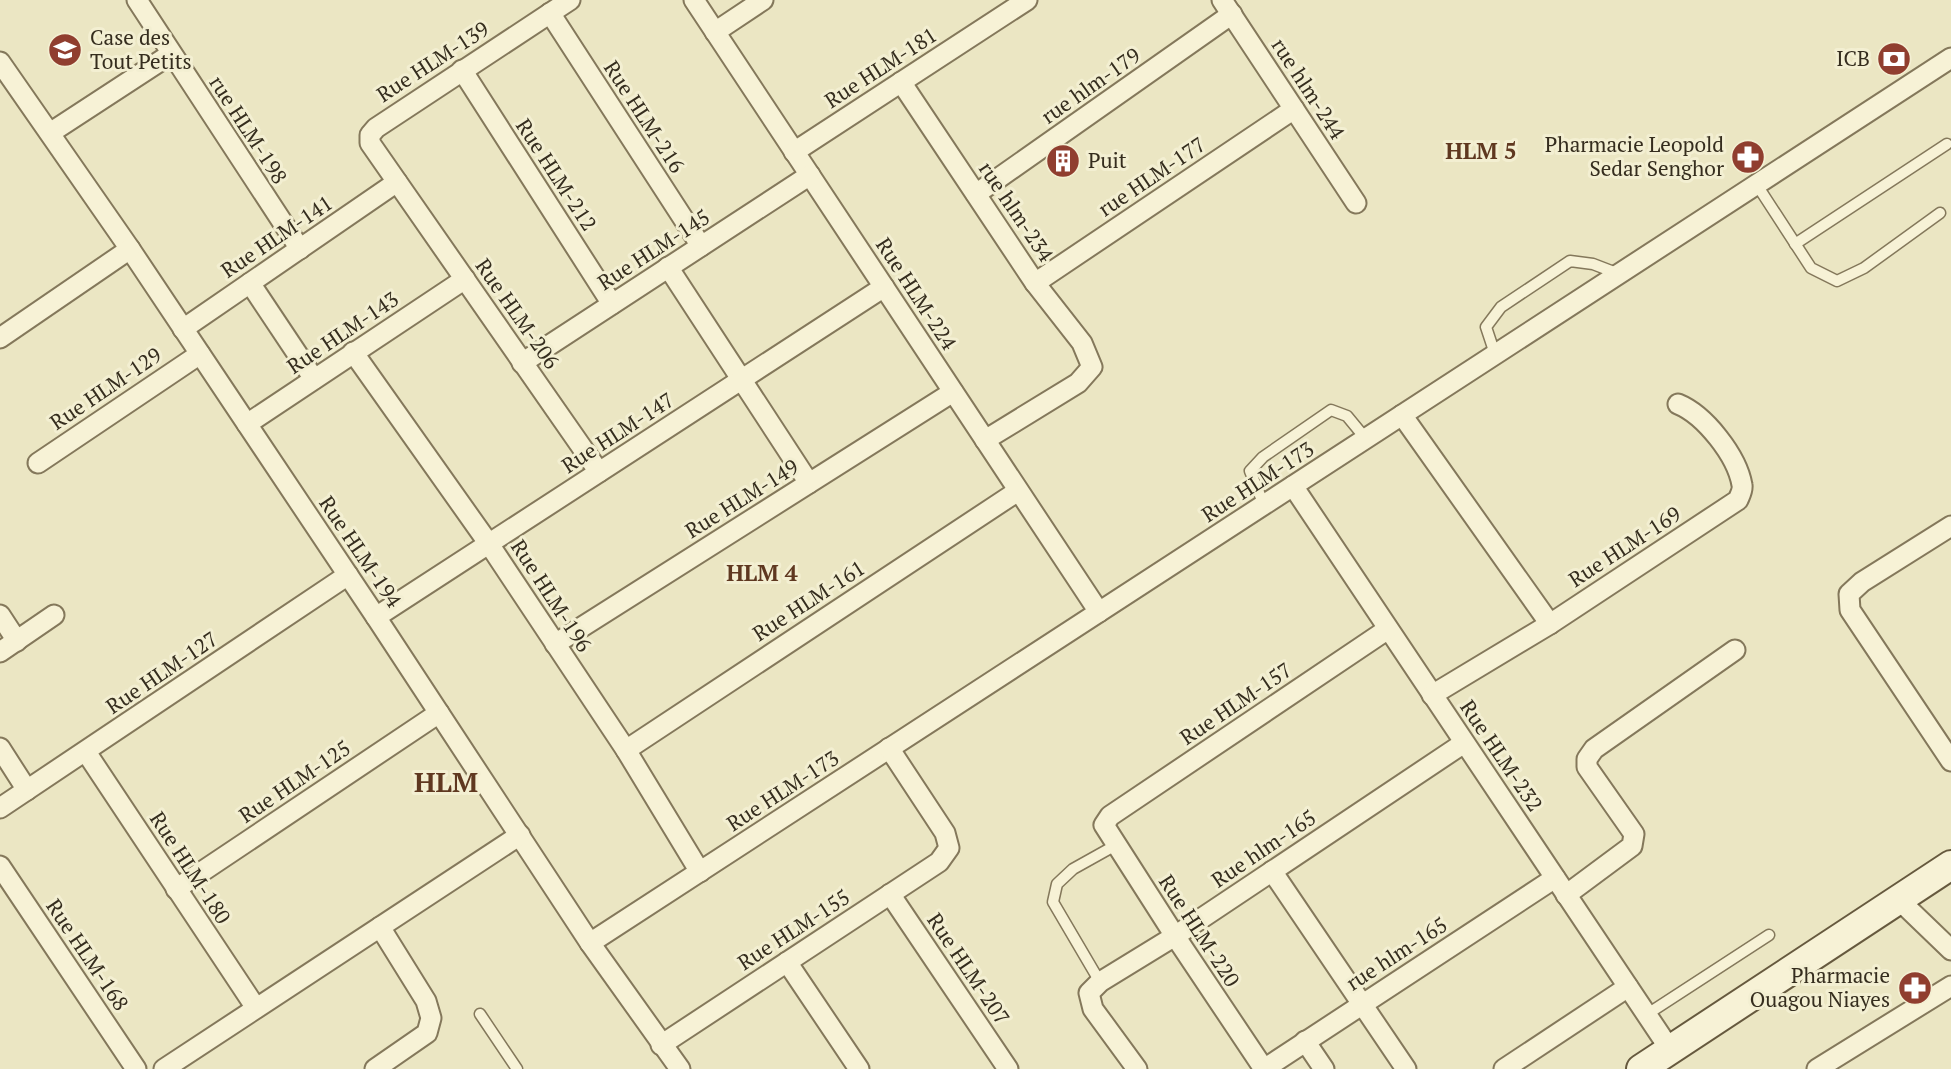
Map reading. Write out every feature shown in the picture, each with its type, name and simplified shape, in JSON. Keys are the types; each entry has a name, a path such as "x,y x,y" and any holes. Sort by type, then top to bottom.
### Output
{"street":[{"name":"rue HLM-198","path":"137,0 300,249"},
{"name":"Rue HLM-139","path":"397,182 370,143 370,135 376,128 570,0"},
{"name":"Rue HLM-224","path":"694,0 1099,612"},
{"path":"715,32 763,0"},
{"name":"Rue HLM-181","path":"794,152 1027,0"},
{"name":"rue hlm-244","path":"1227,7 1356,203"},
{"name":"rue hlm-179","path":"976,194 1227,7"},
{"name":"Rue HLM-216","path":"550,13 701,246"},
{"path":"50,133 171,54"},
{"name":"Rue HLM-173","path":"590,943 1951,58"},
{"name":"Rue HLM-194","path":"0,62 130,249 590,943 680,1069"},
{"name":"Rue HLM-212","path":"462,70 612,304"},
{"name":"rue hlm-234","path":"901,82 1035,283 1082,343 1092,367 1079,383 985,440"},
{"name":"rue HLM-177","path":"1035,283 1294,110"},
{"name":"Rue HLM-145","path":"522,363 810,175"},
{"name":"Rue HLM-141","path":"183,329 397,182"},
{"name":"Rue HLM-206","path":"397,182 599,472"},
{"path":"0,338 130,249"},
{"path":"668,267 809,483"},
{"name":"Rue HLM-143","path":"247,424 464,279"},
{"path":"250,283 314,379"},
{"name":"Rue HLM-147","path":"376,617 884,287"},
{"name":"Rue HLM-196","path":"353,352 489,544 626,750 700,872"},
{"name":"Rue HLM-129","path":"38,463 200,354"},
{"name":"Rue HLM-149","path":"555,644 953,392"},
{"name":"Rue HLM-169","path":"1432,695 1550,624 1738,500 1742,488 1736,467 1704,420 1678,404"},
{"path":"1402,415 1550,624"},
{"name":"Rue HLM-232","path":"1293,486 1671,1051"},
{"name":"Rue HLM-161","path":"626,750 1018,491"},
{"path":"1951,526 1862,582 1849,594 1850,610 1951,761"},
{"name":"Rue HLM-127","path":"0,808 348,575"},
{"path":"0,615 17,640"},
{"path":"0,652 54,615"},
{"name":"Rue HLM-157","path":"1110,816 1388,629"},
{"path":"1566,895 1632,846 1635,839 1589,772 1587,759 1594,749 1735,650"},
{"name":"Rue HLM-125","path":"177,889 439,713"},
{"name":"Rue hlm-165","path":"1094,988 1464,743"},
{"path":"0,748 27,790"},
{"name":"Rue HLM-155","path":"661,1045 939,862 948,848 945,833 889,748"},
{"name":"Rue HLM-180","path":"86,751 256,1008"},
{"name":"Rue HLM-220","path":"1110,816 1105,827 1264,1069"},
{"path":"164,1069 520,835"},
{"path":"1641,1069 1951,865"},
{"name":"Rue HLM-168","path":"0,866 136,1069"},
{"path":"1272,871 1406,1069"},
{"name":"rue hlm-165","path":"1264,1069 1555,878"},
{"name":"Rue HLM-207","path":"890,894 1008,1069"},
{"path":"1898,899 1951,950"},
{"path":"375,1069 427,1033 431,1018 426,1001 380,927"},
{"path":"787,962 859,1069"},
{"path":"1817,1069 1951,986"},
{"path":"1504,1069 1628,987"},
{"path":"1094,988 1093,1009 1137,1069"},
{"path":"1306,1041 1324,1069"}],"lane":[{"path":"1796,244 1947,144"},
{"path":"1757,185 1811,268 1837,281 1864,268 1940,213"},
{"path":"1495,354 1486,327 1501,307 1570,261 1593,264 1619,274"},
{"path":"1264,505 1250,471 1263,457 1331,410 1347,415 1366,439"},
{"path":"1094,988 1054,902 1057,884 1073,869 1116,845"},
{"path":"1646,1015 1769,935"},
{"path":"480,1014 517,1069"}],"place":[{"name":"Case des Tout Petits","path":"65,50"},
{"name":"ICB","path":"1894,59"},
{"name":"Pharmacie Leopold Sedar Senghor","path":"1748,157"},
{"name":"Puit","path":"1063,161"},
{"name":"Pharmacie Ouagou Niayes","path":"1915,988"}],"district":[{"name":"HLM 5","path":"1481,151"},
{"name":"HLM 4","path":"762,573"},
{"name":"HLM","path":"446,782"}]}
